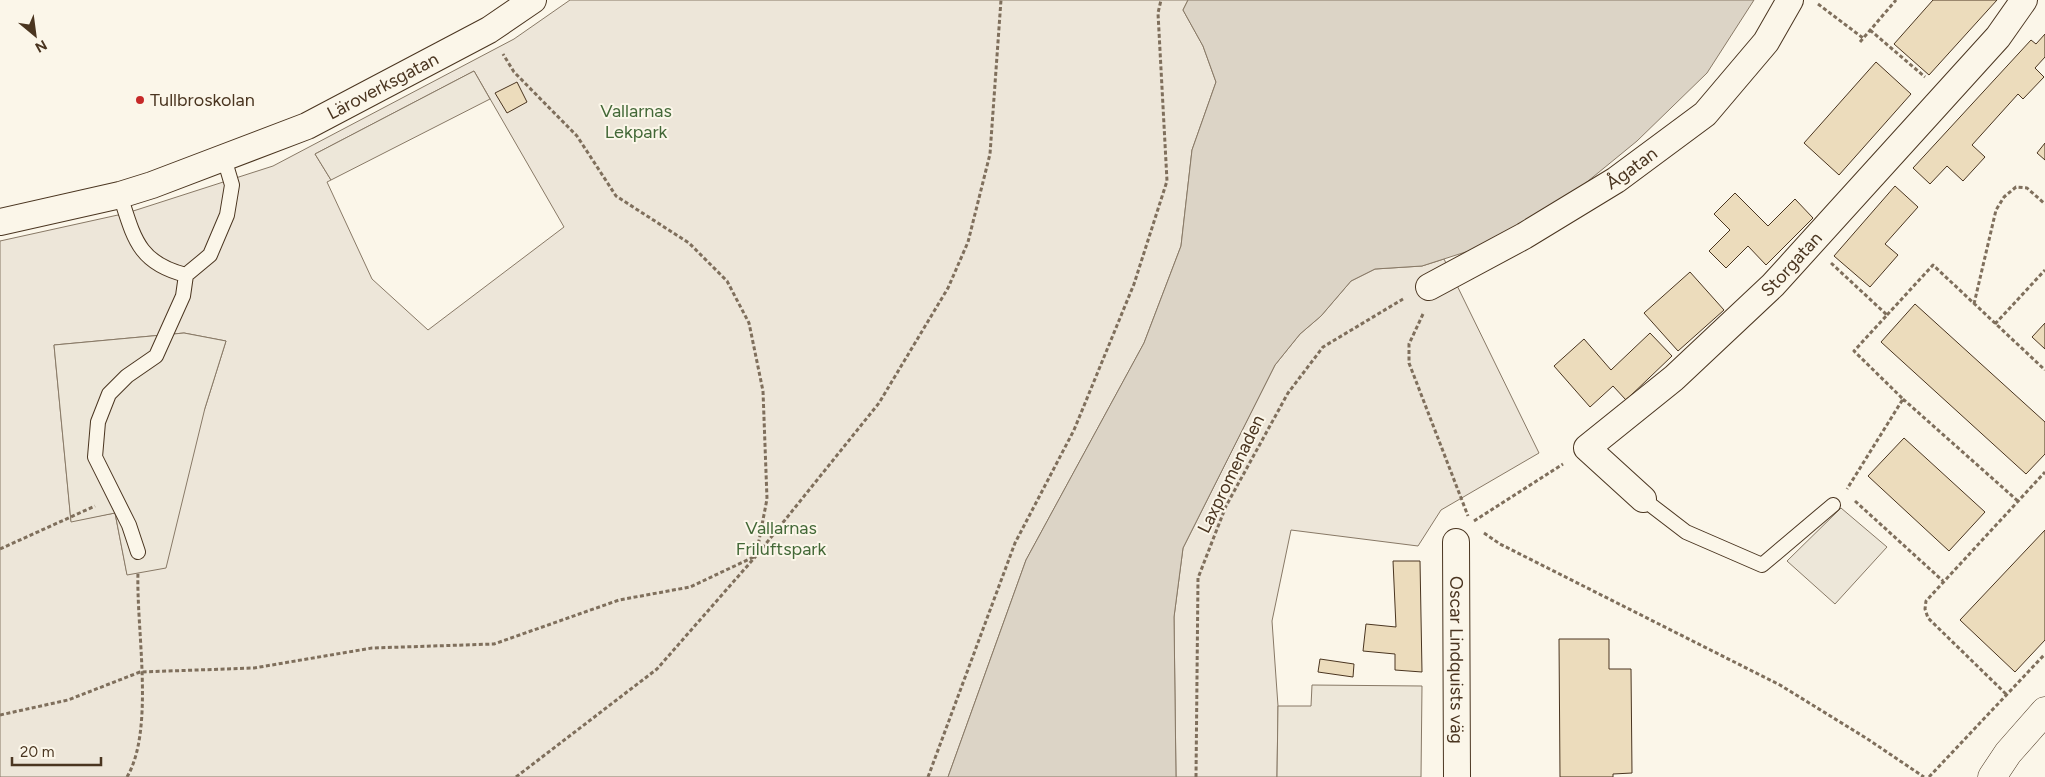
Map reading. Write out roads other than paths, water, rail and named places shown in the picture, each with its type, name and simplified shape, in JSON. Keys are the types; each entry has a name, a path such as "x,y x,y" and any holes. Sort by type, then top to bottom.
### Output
{"main road":[{"path":"1992,777 2008,753 2045,711"}],"street":[{"name":"Läroverksgatan","path":"0,222 120,195 307,126 489,30 533,0"},
{"name":"Ågatan","path":"1429,287 1524,236 1616,180 1705,114 1766,42 1790,0"},
{"name":"Storgatan","path":"1643,498 1587,448 1674,378 1774,285 1998,37 2024,0"},
{"name":"Oscar Lindquists väg","path":"1457,777 1464,533"}],"lane":[{"path":"138,552 129,525 95,457 98,422 109,394 127,376 156,356 183,296 186,275 210,255 228,215 232,185 224,158"},
{"path":"120,195 134,233 147,257 166,270 186,275"},
{"path":"1643,498 1686,532 1762,565 1833,505"}],"place":[{"name":"Tullbroskolan","path":"140,100"}],"park label":[{"name":"Vallarnas Lekpark","path":"636,121"},
{"name":"Vallarnas Friluftspark","path":"781,538"}]}
